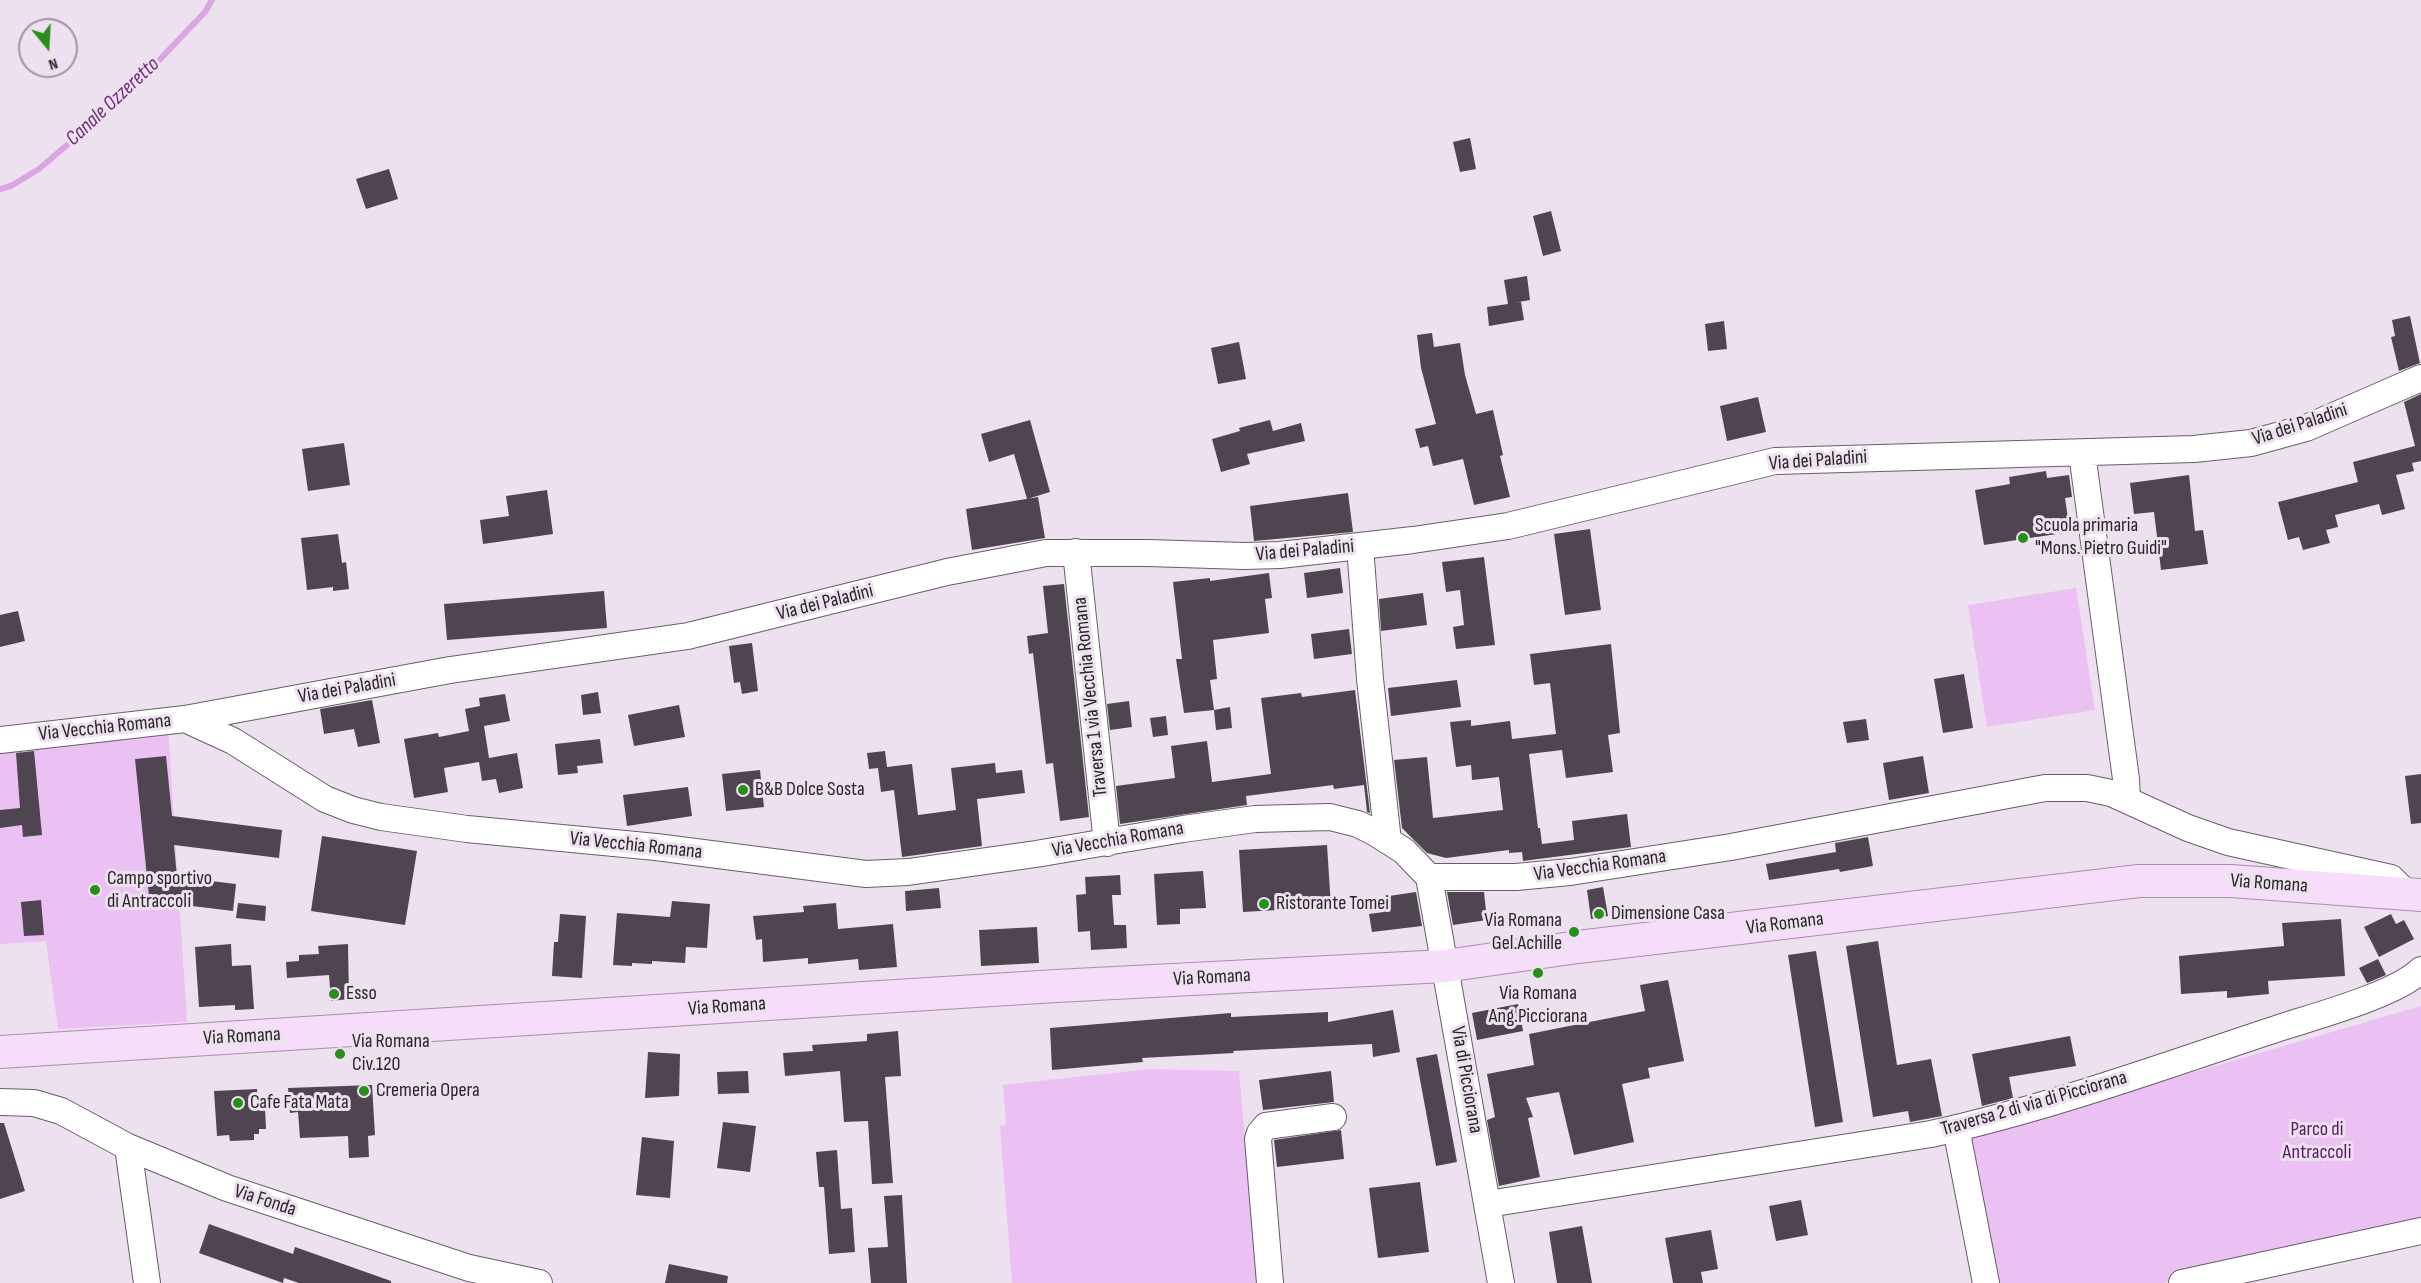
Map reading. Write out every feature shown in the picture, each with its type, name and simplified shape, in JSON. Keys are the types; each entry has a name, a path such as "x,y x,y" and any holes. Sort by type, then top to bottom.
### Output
{"main road":[{"name":"Via Romana","path":"0,1052 1056,986 1445,966 1578,947 2117,883 2160,880 2243,882 2414,895"}],"street":[{"name":"Via dei Paladini","path":"184,719 450,670 688,636 947,572 1046,553 1244,556 1360,546 1508,526 1775,461 2194,449 2270,439 2333,417 2421,378"},
{"path":"2082,453 2127,800"},
{"path":"1360,546 1370,679 1388,841"},
{"name":"Traversa 1 via Vecchia Romana","path":"1076,552 1107,843"},
{"name":"Via Vecchia Romana","path":"0,740 184,719 233,741 325,799 353,810 381,817 467,829 656,847 866,874 908,872 1255,819 1312,816 1330,817 1358,824 1404,851 1429,877 1516,877 1570,873 1754,843 2045,788 2087,788 2111,793 2188,828 2239,844 2391,878 2414,895"},
{"path":"2239,844 2257,863 2243,882"},
{"name":"Via di Picciorana","path":"1429,877 1502,1283"},
{"name":"Traversa 2 di via di Picciorana","path":"1488,1204 1979,1123 2136,1075 2339,1008 2414,977 2421,970"},
{"name":"Via Fonda","path":"0,1102 34,1103 61,1111 128,1147 227,1188 470,1276 539,1283"},
{"path":"1270,1283 1258,1139 1260,1133 1266,1126 1333,1116"},
{"path":"1956,1128 1986,1283"},
{"path":"128,1147 147,1283"},
{"path":"2197,1281 2421,1231"}],"green space":[{"path":"2076,588 2095,710 1987,727 1968,605"},
{"name":"Campo sportivo di Antraccoli","path":"168,728 187,1022 58,1029 46,941 0,944 0,747"},
{"name":"Parco di Antraccoli","path":"2421,1006 2421,1221 2163,1283 1995,1283 1964,1139"},
{"path":"1149,1069 1239,1071 1258,1283 1012,1283 1000,1126 1006,1125 1003,1085"}],"building":[{"path":"1470,138 1476,169 1460,172 1453,142"},
{"path":"389,169 398,199 366,209 356,179"},
{"path":"1551,211 1561,251 1543,256 1533,216"},
{"path":"1527,276 1530,300 1514,303 1521,302 1524,320 1489,326 1487,307 1508,304 1504,280"},
{"path":"2410,316 2420,363 2399,371 2391,337 2395,336 2392,320"},
{"path":"1724,321 1727,349 1708,351 1705,324"},
{"path":"1432,333 1434,347 1460,343 1465,375 1476,414 1493,410 1503,455 1500,456 1510,497 1474,505 1463,459 1433,466 1428,446 1420,448 1415,429 1436,424 1421,368 1417,335"},
{"path":"1239,342 1246,379 1218,384 1211,348"},
{"path":"2421,394 2421,461 2412,463 2414,471 2396,475 2405,509 2382,515 2379,504 2335,515 2338,527 2326,530 2330,543 2303,550 2299,537 2288,540 2278,502 2358,482 2353,462 2415,446 2404,402"},
{"path":"1758,397 1766,432 1727,441 1720,406"},
{"path":"1030,420 1050,492 1027,499 1014,454 989,462 981,434"},
{"path":"1270,420 1273,431 1301,423 1305,441 1247,454 1250,464 1221,472 1212,439 1240,431 1239,428"},
{"path":"344,443 350,485 308,491 302,449"},
{"path":"2046,471 2047,478 2069,475 2072,497 2065,498 2070,532 1984,545 1975,490 2010,484 2009,477"},
{"path":"2189,475 2195,531 2203,530 2208,564 2161,570 2154,512 2134,514 2130,483"},
{"path":"547,490 553,534 483,544 480,520 509,516 506,496"},
{"path":"1348,493 1353,532 1254,541 1250,506"},
{"path":"1038,497 1045,538 972,550 966,509"},
{"path":"1590,529 1601,610 1565,615 1554,534"},
{"path":"338,534 342,563 346,562 349,589 333,591 333,587 307,590 301,538"},
{"path":"1484,557 1495,645 1456,649 1453,627 1464,625 1460,590 1446,592 1442,562"},
{"path":"1340,568 1343,593 1307,598 1304,573"},
{"path":"1269,573 1272,598 1265,599 1269,633 1213,640 1217,679 1210,680 1214,710 1184,713 1176,659 1182,659 1173,582 1210,578 1210,581"},
{"path":"1064,584 1089,817 1060,821 1053,763 1046,764 1033,653 1029,654 1027,636 1048,633 1043,586"},
{"path":"604,591 607,628 447,640 444,604"},
{"path":"1423,593 1427,625 1381,631 1379,599"},
{"path":"18,611 25,641 0,647 0,615"},
{"path":"1349,629 1352,654 1314,659 1311,634"},
{"path":"752,643 758,691 742,694 740,682 734,683 729,646"},
{"path":"1611,644 1620,733 1608,735 1613,772 1566,778 1562,750 1529,754 1542,844 1574,840 1572,821 1627,814 1631,847 1523,861 1522,852 1509,853 1509,850 1446,858 1427,853 1402,828 1394,760 1427,757 1433,818 1503,810 1499,777 1472,780 1471,765 1456,767 1450,722 1471,720 1471,726 1510,721 1512,739 1556,734 1550,683 1534,685 1530,654"},
{"path":"1964,674 1973,728 1943,733 1934,679"},
{"path":"1457,680 1461,707 1391,716 1388,688"},
{"path":"1355,690 1370,813 1367,812 1364,785 1334,789 1333,785 1246,796 1247,805 1120,824 1116,786 1175,778 1171,746 1207,741 1212,782 1271,774 1261,698 1301,693 1302,697"},
{"path":"598,692 601,713 583,715 581,695"},
{"path":"505,694 510,721 484,726 489,758 517,753 523,788 499,793 496,779 482,781 479,762 444,768 448,792 414,798 404,739 438,733 439,737 469,731 465,709 480,706 479,698"},
{"path":"372,700 380,743 358,747 354,729 324,734 320,709"},
{"path":"1129,701 1132,727 1110,730 1107,704"},
{"path":"679,705 685,737 634,746 628,715"},
{"path":"1230,707 1232,728 1216,730 1214,710"},
{"path":"1166,716 1168,735 1153,737 1150,718"},
{"path":"1866,719 1869,740 1847,743 1843,722"},
{"path":"600,739 603,763 577,766 578,773 558,775 555,744"},
{"path":"34,751 42,835 23,837 22,825 0,828 0,810 20,808 16,753"},
{"path":"885,751 887,767 912,764 918,815 956,810 951,768 995,763 996,773 1022,770 1025,793 977,799 982,846 902,857 894,790 881,792 878,768 869,769 867,753"},
{"path":"166,756 172,816 282,830 279,858 174,845 177,877 236,884 233,911 176,904 150,906 135,759"},
{"path":"1923,756 1929,793 1889,800 1883,763"},
{"name":"B&B Dolce Sosta","path":"760,770 764,807 726,811 722,774"},
{"path":"2421,774 2421,823 2411,824 2405,776"},
{"path":"688,787 692,816 627,826 623,795"},
{"path":"322,836 417,851 405,925 311,911"},
{"path":"1868,837 1873,866 1769,880 1766,864 1836,852 1835,843"},
{"path":"1327,845 1331,907 1243,912 1239,850"},
{"path":"1203,871 1206,908 1180,909 1180,924 1157,925 1154,874"},
{"path":"1120,875 1121,895 1112,895 1114,925 1126,925 1127,948 1091,950 1090,931 1078,932 1076,895 1086,894 1085,877"},
{"path":"1603,887 1608,916 1591,919 1587,890"},
{"path":"939,888 941,908 906,911 905,891"},
{"path":"1416,892 1422,926 1372,932 1369,914 1384,912 1382,897"},
{"path":"1447,892 1484,892 1487,920 1453,925"},
{"path":"41,900 44,935 24,936 21,902"},
{"path":"672,901 710,904 707,948 686,947 685,963 652,961 652,964 613,965 617,913 670,917"},
{"path":"238,903 266,906 265,921 236,918"},
{"path":"836,903 838,929 893,924 897,967 859,970 858,959 808,964 808,958 763,962 762,939 756,940 753,916 804,912 803,906"},
{"path":"560,914 586,916 582,978 552,976 554,942 558,942"},
{"path":"2391,914 2396,924 2404,920 2414,939 2379,957 2364,927"},
{"path":"2341,919 2345,976 2268,981 2269,994 2227,998 2227,991 2181,994 2179,956 2284,946 2282,923"},
{"path":"1037,927 1039,963 981,966 979,930"},
{"path":"1878,941 1897,1065 1931,1059 1942,1116 1910,1122 1908,1111 1873,1117 1846,946"},
{"path":"231,944 232,966 251,965 254,1009 235,1010 235,1005 199,1007 195,947"},
{"path":"348,944 349,999 331,1001 329,975 287,978 286,962 299,961 299,955 319,954 318,946"},
{"path":"1816,951 1843,1122 1815,1127 1788,955"},
{"path":"2378,959 2386,975 2367,983 2359,968"},
{"path":"1668,980 1684,1061 1648,1068 1650,1078 1622,1084 1634,1142 1574,1155 1559,1092 1526,1098 1533,1117 1528,1118 1540,1177 1499,1186 1487,1120 1495,1117 1487,1074 1534,1065 1529,1034 1645,1011 1640,985"},
{"path":"1518,1004 1523,1031 1477,1040 1472,1013"},
{"path":"1393,1010 1400,1052 1373,1057 1372,1044 1142,1058 1143,1062 1052,1070 1050,1028 1231,1013 1231,1017 1328,1012 1328,1022"},
{"path":"898,1031 901,1076 885,1077 893,1183 872,1184 868,1121 844,1122 840,1071 785,1076 783,1053 813,1051 812,1045 867,1041 867,1034"},
{"path":"2070,1036 2076,1066 2009,1077 2013,1098 1982,1106 1972,1054"},
{"path":"648,1052 680,1054 679,1096 645,1098"},
{"path":"1437,1054 1457,1162 1436,1166 1416,1058"},
{"path":"748,1071 749,1093 718,1094 717,1072"},
{"path":"1331,1071 1334,1102 1263,1110 1259,1080"},
{"path":"372,1085 375,1135 368,1136 369,1157 349,1158 348,1136 300,1138 298,1112 290,1113 288,1088"},
{"path":"257,1089 258,1109 265,1108 266,1129 259,1129 259,1134 254,1134 254,1140 230,1141 229,1135 217,1136 214,1091"},
{"path":"723,1122 756,1126 750,1172 717,1168"},
{"path":"0,1123 4,1123 25,1191 0,1199"},
{"path":"1341,1130 1344,1159 1277,1167 1274,1140"},
{"path":"642,1137 674,1141 670,1198 636,1195"},
{"path":"837,1150 841,1209 852,1208 855,1252 829,1254 824,1187 819,1187 816,1152"},
{"path":"1420,1182 1429,1252 1378,1258 1369,1188"},
{"path":"902,1195 907,1283 871,1283 868,1248 888,1247 884,1196"},
{"path":"1801,1200 1808,1235 1776,1241 1769,1206"},
{"path":"209,1224 293,1254 295,1247 391,1281 391,1283 299,1283 284,1278 283,1283 199,1253"},
{"path":"1582,1226 1592,1283 1557,1283 1549,1232"},
{"path":"1711,1230 1718,1269 1701,1272 1703,1283 1673,1283 1665,1238"},
{"path":"669,1264 728,1276 727,1283 665,1283"}],"waterway":[{"name":"Canale Ozzeretto","path":"0,189 11,186 39,169 129,92 205,12 212,0"}],"place":[{"name":"Scuola primaria \"Mons. Pietro Guidi\"","path":"2023,538"},
{"name":"B&B Dolce Sosta","path":"743,790"},
{"name":"Campo sportivo di Antraccoli","path":"95,890"},
{"name":"Ristorante Tomei","path":"1264,904"},
{"name":"Dimensione Casa","path":"1599,914"},
{"name":"Via Romana Gel.Achille","path":"1574,932"},
{"name":"Via Romana Ang.Picciorana","path":"1538,973"},
{"name":"Esso","path":"334,994"},
{"name":"Via Romana Civ.120","path":"340,1054"},
{"name":"Cremeria Opera","path":"364,1091"},
{"name":"Cafe Fata Mata","path":"238,1103"}]}
